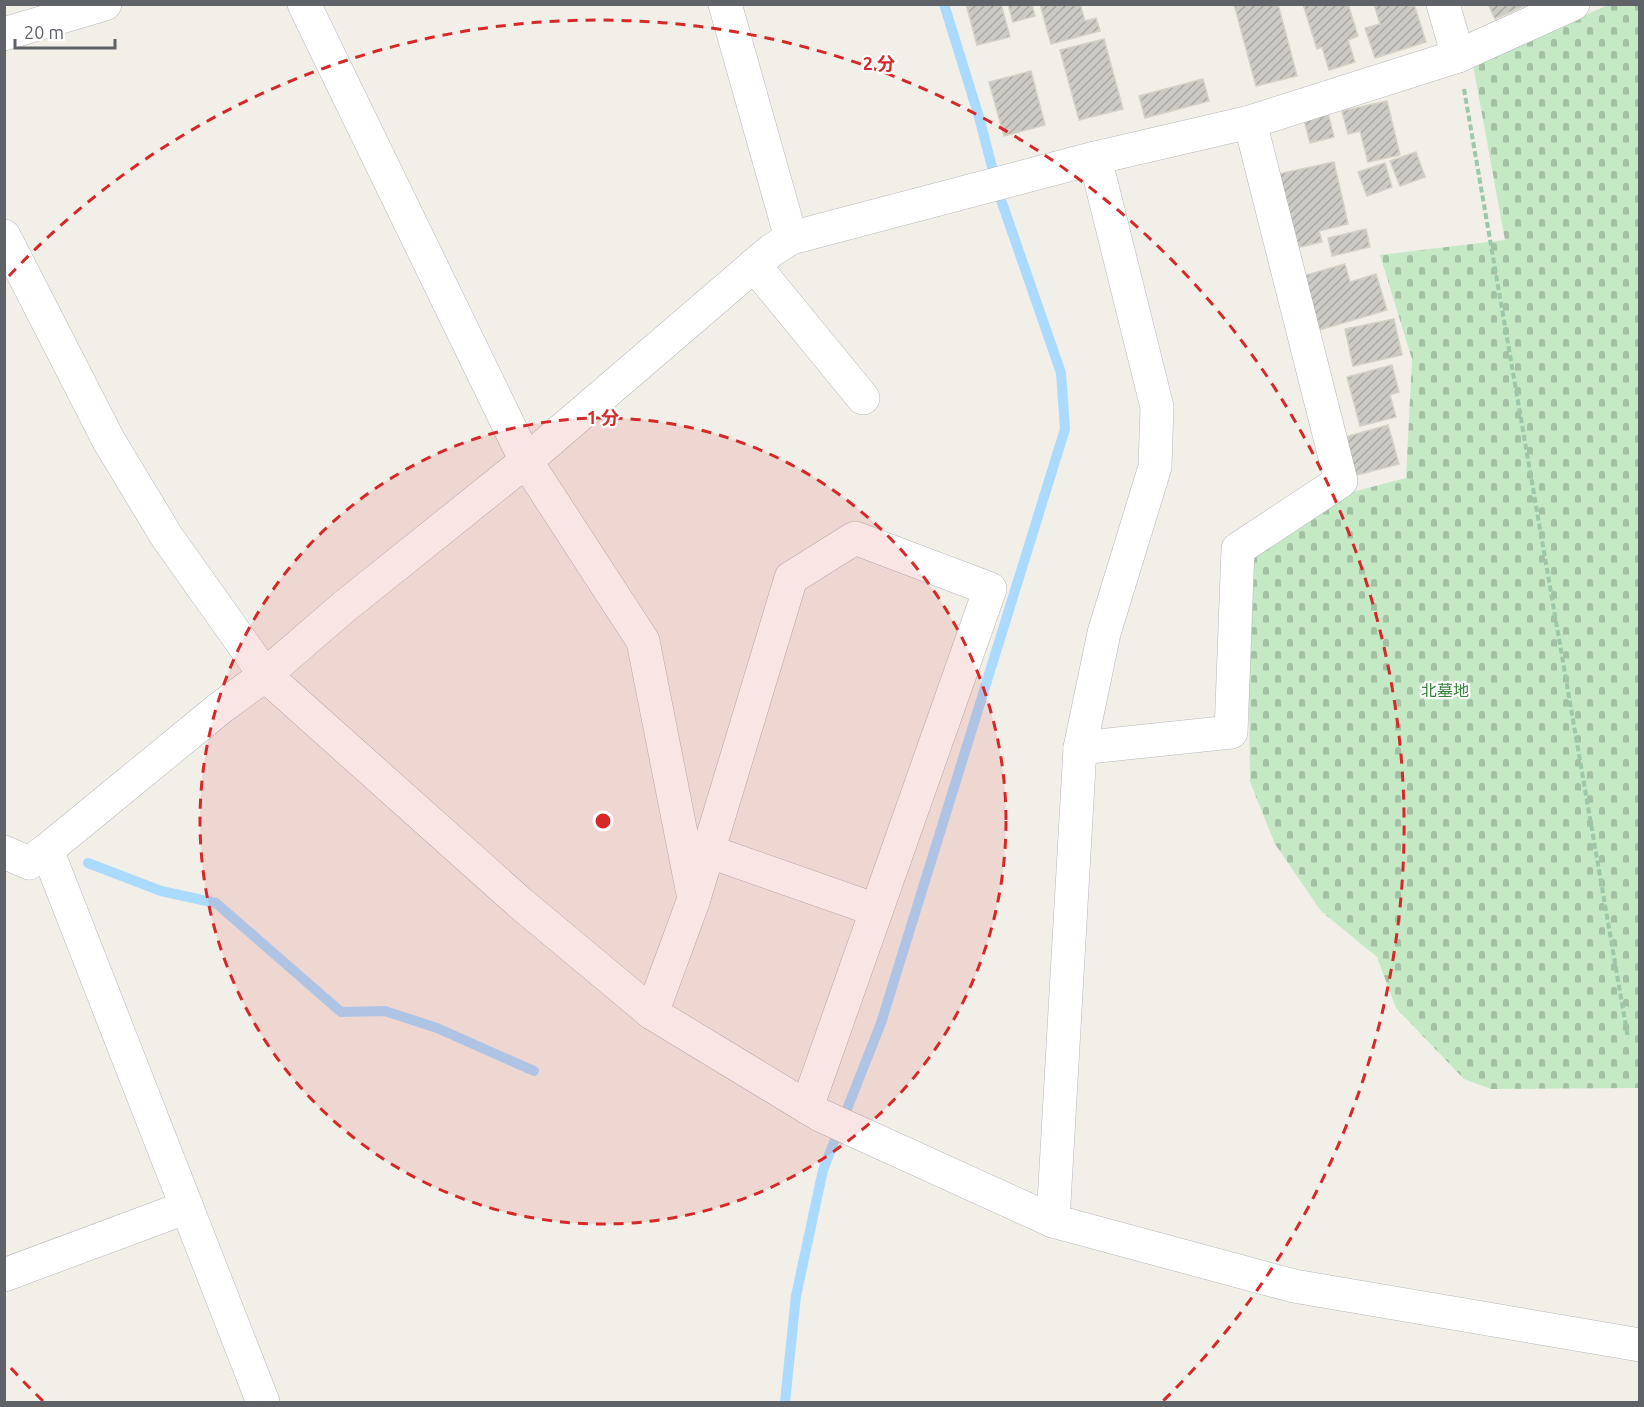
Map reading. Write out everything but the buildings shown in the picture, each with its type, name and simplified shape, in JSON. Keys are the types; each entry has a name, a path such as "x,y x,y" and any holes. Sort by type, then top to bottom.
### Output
{"street":[{"path":"4,34 105,4"},
{"path":"303,4 526,461 643,641 694,899"},
{"path":"725,4 791,238"},
{"path":"1443,4 1458,56"},
{"path":"4,852 28,863 47,850 526,461 754,265 791,238 1095,158 1250,122 1458,56 1573,4"},
{"path":"1080,747 1231,732 1238,549 1341,481 1250,122"},
{"path":"1053,1221 1080,747 1104,633 1155,467 1157,406 1095,158"},
{"path":"4,236 108,441 167,537 265,675 519,902 652,1013 813,1111 1053,1221 1294,1286 1640,1345"},
{"path":"754,265 863,398"},
{"path":"652,1013 694,899 791,578 855,538 990,589 876,910 813,1111"},
{"path":"47,850 263,1402"},
{"path":"708,851 876,910"},
{"path":"4,1275 187,1207"}],"path":[{"path":"1458,56 1628,1038"}],"green space":[{"name":"北墓地","path":"1608,5 1639,5 1639,1088 1491,1089 1464,1079 1396,1008 1377,957 1321,911 1275,844 1250,782 1248,606 1255,555 1341,495 1406,478 1412,359 1380,255 1505,240 1473,65"}],"waterway":[{"path":"785,1402 796,1296 823,1170 881,1023 1065,429 1061,373 999,194 979,117 944,4"},
{"path":"88,863 161,891 216,903 341,1012 385,1011 437,1028 534,1071"}]}
